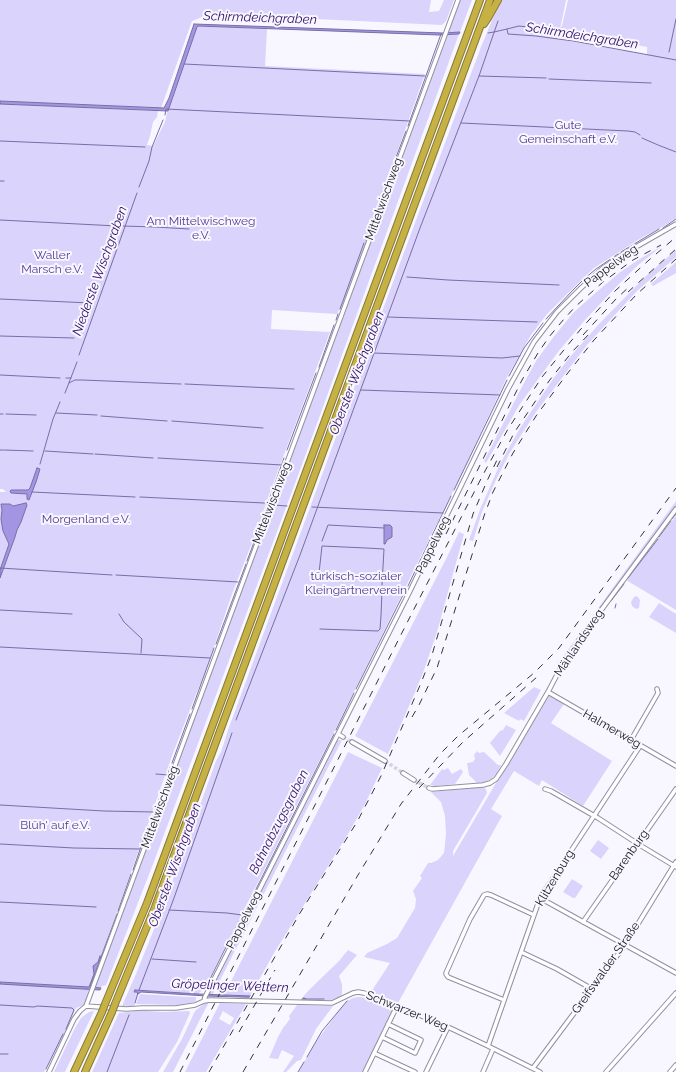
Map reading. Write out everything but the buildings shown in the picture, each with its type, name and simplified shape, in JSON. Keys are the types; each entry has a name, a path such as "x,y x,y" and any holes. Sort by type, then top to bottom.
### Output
{"highway":[{"path":"74,1072 102,1012 147,903 480,0"},
{"path":"85,1072 112,1012 164,884 490,0"},
{"path":"479,30 498,0"}],"street":[{"name":"Mittelwischweg","path":"86,1006 458,0"},
{"name":"Pappelweg","path":"205,997 448,514 508,389 534,342 557,312 602,269 622,255 676,224"},
{"name":"Mählandsweg","path":"429,788 483,785 496,779 560,669 579,640 676,509"},
{"path":"631,740 658,692 656,689"},
{"name":"Halmerweg","path":"548,692 676,766"},
{"path":"338,734 343,737"},
{"path":"352,742 384,762"},
{"name":"Klitzenburg","path":"488,1046 540,898 640,746"},
{"path":"404,773 414,780"},
{"path":"545,789 551,790 675,865"},
{"name":"Barenburg","path":"583,922 676,789"},
{"name":"Greifswalder Straße","path":"533,1068 624,945 675,865"},
{"path":"504,1000 448,977 446,973 470,919 484,895 487,894 534,915"},
{"path":"540,898 676,973"},
{"path":"521,952 557,969 592,989"},
{"name":"Schwarzer Weg","path":"86,1006 126,1009 176,1008 195,1005 205,997 210,1000 332,1003 358,992 448,1027 540,1072"},
{"path":"606,1072 676,993"},
{"path":"49,1072 74,1019 86,1006"},
{"path":"371,1072 366,1071 397,1006"},
{"path":"382,1037 415,1053 421,1040 388,1024"},
{"path":"426,1072 448,1027"},
{"path":"484,1072 493,1048"},
{"path":"374,1053 415,1072"},
{"path":"670,1072 676,1065"}],"green space":[{"path":"0,0 431,0 429,12 439,11 444,0 454,0 446,21 442,25 210,14 192,21 161,108 0,101"},
{"path":"460,0 472,0 460,32 448,32"},
{"path":"502,0 566,0 558,39 647,55 647,47 564,32 561,30 568,0 676,0 676,218 594,268 547,314 531,335 506,379 461,475 335,730 204,989 198,994 140,990 134,1006 122,1006 163,907 403,255 481,47"},
{"path":"198,26 267,29 265,66 425,74 395,158 397,159 341,309 337,314 272,310 271,329 330,332 232,594 204,676 173,753 101,957 94,965 94,974 89,987 0,982 0,578 21,519 18,505 13,506 10,504 1,504 3,531 9,544 0,570 0,492 6,492 3,489 0,489 0,104 158,111 157,117 153,122 147,145 153,146 165,122 168,108"},
{"path":"459,34 300,470 153,864 106,985 102,986 101,988 95,988 448,35"},
{"path":"662,246 637,266 617,286 558,352 520,404 486,463 484,461 536,361 573,313 619,273"},
{"path":"676,250 676,257 637,291 587,345 536,412 509,454 482,512 473,541 469,540 481,507 500,464 520,428 553,379 599,324 646,276"},
{"path":"676,262 676,273 653,286 651,284"},
{"path":"676,501 676,506 611,593 560,666 557,662 562,658"},
{"path":"676,516 676,610 626,580"},
{"path":"459,532 464,534 437,632 416,690 388,754 355,736"},
{"path":"637,596 640,600 639,608 636,609 632,606 631,602 634,597"},
{"path":"659,603 676,614 676,633 649,617"},
{"path":"534,687 541,690 524,721 520,719 519,721 504,713"},
{"path":"549,695 564,704 551,723 612,761 583,806 542,780 539,786 514,771 491,809 502,816 398,1003 371,992 390,963 364,957 367,953 397,938 415,908 416,899 413,891 422,878 420,876 428,863 438,860 444,853 446,834 445,816 441,802 431,792 482,787 486,789 487,793 453,851 453,856"},
{"path":"506,725 516,730 500,756 490,743"},
{"path":"338,740 342,740 212,996 207,997 335,743"},
{"path":"477,751 479,753 484,752 498,765 501,765 497,773 491,779 477,783 469,775 467,763 473,762 475,759 474,755"},
{"path":"348,752 382,768 365,804 274,953 250,996 224,995"},
{"path":"448,768 452,774 461,769 463,772 455,784 430,785 442,769 444,770"},
{"path":"598,840 609,848 601,859 590,851"},
{"path":"572,879 583,886 575,898 563,892"},
{"path":"348,950 357,955 339,976 342,984 342,994 340,997 331,1000 301,1000 305,999 302,998"},
{"path":"0,984 89,989 84,1005 76,1008 44,1072 0,1072"},
{"path":"140,994 196,997 196,1001 178,1005 136,1004"},
{"path":"358,997 367,998 394,1010 364,1072 298,1072 318,1039 341,1008 347,1001"},
{"path":"209,1002 173,1072 163,1072 182,1039 195,1011 205,1003"},
{"path":"220,1003 246,1004 206,1072 185,1072","holes":["223,1011 234,1018 230,1025 219,1019"]},
{"path":"297,1005 333,1006 316,1029 301,1060 297,1061 286,1072 283,1072 294,1056 282,1050 278,1059 269,1058 278,1037 290,1019 289,1016"},
{"path":"145,1010 163,1012 189,1011 190,1013 177,1042 158,1072 92,1072 119,1013"},
{"path":"94,1011 65,1072 54,1072 81,1018 89,1012"}],"shaded area":[{"path":"194,24 443,33 460,32 459,34 439,35 198,26 168,111 0,104 0,101 164,108 169,98"},
{"path":"37,468 40,469 29,500 27,499 27,494 11,493 11,490 28,490"},
{"path":"26,503 27,505 0,578 0,570 9,544 3,531 1,504 10,504 13,506"},
{"path":"384,525 390,525 392,527 392,537 387,540 385,544 384,544"},
{"path":"100,956 101,957 90,987 101,988 100,990 0,984 0,982 89,987 94,974 93,966 98,962"},
{"path":"135,990 306,999 141,992 138,994 137,992 134,992"}],"pier":[{"path":"251,995 304,996 300,1001 248,1000"}],"waterway":[{"path":"669,52 676,19"},
{"name":"Oberster Wischgraben","path":"236,720 300,555 420,228 479,76 498,21"},
{"path":"507,29 519,26 554,30"},
{"name":"Schirmdeichgraben","path":"488,33 507,29 508,34 573,41 676,60"},
{"path":"408,126 441,34"},
{"path":"184,64 425,76"},
{"path":"479,76 546,78"},
{"path":"549,79 651,83"},
{"path":"165,115 166,109 410,121"},
{"name":"Niederste Wischgraben","path":"139,187 149,161 152,147 163,120"},
{"path":"461,123 628,131 635,132 640,135"},
{"path":"380,200 406,131"},
{"path":"642,138 676,152"},
{"path":"0,141 145,147"},
{"name":"Niederste Wischgraben","path":"79,355 137,193"},
{"path":"366,240 379,204"},
{"name":"Bahnabzugsgraben","path":"663,228 676,219"},
{"path":"0,220 117,226"},
{"path":"123,226 189,229"},
{"name":"Bahnabzugsgraben","path":"621,252 659,229"},
{"path":"340,309 364,243"},
{"name":"Bahnabzugsgraben","path":"546,319 584,279 618,254"},
{"path":"407,277 559,285"},
{"path":"0,299 91,303"},
{"path":"336,320 338,314"},
{"path":"388,317 537,322"},
{"name":"Bahnabzugsgraben","path":"509,376 524,348 543,323"},
{"path":"319,367 334,325"},
{"path":"0,336 74,338"},
{"path":"374,353 502,358 520,356"},
{"name":"Niederste Wischgraben","path":"65,393 77,362"},
{"path":"287,450 316,373"},
{"path":"0,375 60,378"},
{"name":"Niederste Wischgraben","path":"66,378 71,378"},
{"path":"69,383 75,380 82,380 181,384"},
{"name":"Bahnabzugsgraben","path":"454,490 507,380"},
{"path":"185,384 294,389"},
{"path":"361,390 500,395"},
{"name":"Niederste Wischgraben","path":"40,464 53,419 60,402"},
{"path":"56,413 97,415"},
{"path":"6,414 36,415"},
{"path":"101,416 167,421"},
{"path":"172,421 263,428"},
{"path":"4,450 33,451"},
{"path":"45,451 93,454"},
{"path":"95,454 153,458"},
{"path":"158,458 282,465"},
{"path":"260,525 284,458"},
{"path":"32,492 135,497"},
{"name":"Bahnabzugsgraben","path":"408,586 451,496"},
{"path":"140,497 264,503 269,505"},
{"path":"273,505 287,506"},
{"path":"312,507 443,513"},
{"path":"672,519 676,514"},
{"path":"659,537 671,521"},
{"path":"322,541 328,525 384,528"},
{"path":"247,561 259,529"},
{"path":"628,578 658,539"},
{"path":"321,581 319,573 322,546 384,549 382,585"},
{"path":"216,644 246,564"},
{"path":"0,568 112,575"},
{"path":"116,575 238,582"},
{"path":"611,601 624,584"},
{"path":"322,587 348,589"},
{"path":"320,629 378,631 380,629 382,590 355,589"},
{"name":"Bahnabzugsgraben","path":"356,689 406,589"},
{"path":"615,608 616,604"},
{"path":"0,610 72,614"},
{"path":"119,614 124,622 142,639 141,653"},
{"path":"0,647 210,658"},
{"path":"192,709 214,648"},
{"name":"Bahnabzugsgraben","path":"336,730 354,693"},
{"path":"172,763 190,714"},
{"name":"Oberster Wischgraben","path":"139,990 174,898 232,733"},
{"name":"Bahnabzugsgraben","path":"241,919 334,734"},
{"path":"156,774 168,775 170,767"},
{"path":"147,832 166,780"},
{"path":"0,805 104,811 154,812"},
{"path":"133,870 145,835"},
{"path":"0,844 74,848 140,849"},
{"path":"118,911 131,874"},
{"path":"0,902 96,907"},
{"path":"169,910 242,915"},
{"path":"101,957 117,914"},
{"name":"Bahnabzugsgraben","path":"205,989 239,921"},
{"path":"152,959 196,962"},
{"name":"Oberster Wischgraben","path":"135,1003 138,993"},
{"name":"Gröpelinger Wettern","path":"306,999 324,999"},
{"path":"307,1057 322,1031 347,1001"},
{"path":"0,1005 72,1008 74,1010 66,1029"},
{"name":"Oberster Wischgraben","path":"107,1072 129,1015"},
{"path":"46,1069 63,1034"},
{"path":"0,1054 8,1054"},
{"path":"298,1072 304,1062"}],"tunnel":[{"path":"343,737 352,742"},
{"path":"385,761 403,773"},
{"path":"414,780 429,788"}],"railway":[{"path":"180,1072 413,611 508,429 542,377 580,330 615,291 676,237"},
{"path":"446,534 522,380 549,337 576,306 603,282 633,260 661,245"},
{"path":"628,292 676,249"},
{"path":"412,717 437,668 484,516 493,492 513,453 536,416 594,340 637,294 676,259"},
{"path":"583,335 630,286"},
{"path":"497,467 514,433 549,381 572,352 590,333"},
{"path":"209,1072 300,913 357,822 381,776 432,655 473,514 497,460"},
{"path":"243,1072 401,804 440,754 458,736 534,673 559,648 676,488"},
{"path":"419,788 463,742 537,677"},
{"path":"239,1032 275,970"}],"park label":[{"name":"Gute Gemeinschaft e.V.","path":"568,132"},
{"name":"Am Mittelwischweg e.V.","path":"201,228"},
{"name":"Waller Marsch e.V.","path":"52,262"},
{"name":"Morgenland e.V.","path":"86,519"},
{"name":"türkisch-sozialer Kleingärtnerverein","path":"356,583"},
{"name":"Blüh' auf e.V.","path":"55,825"}]}
